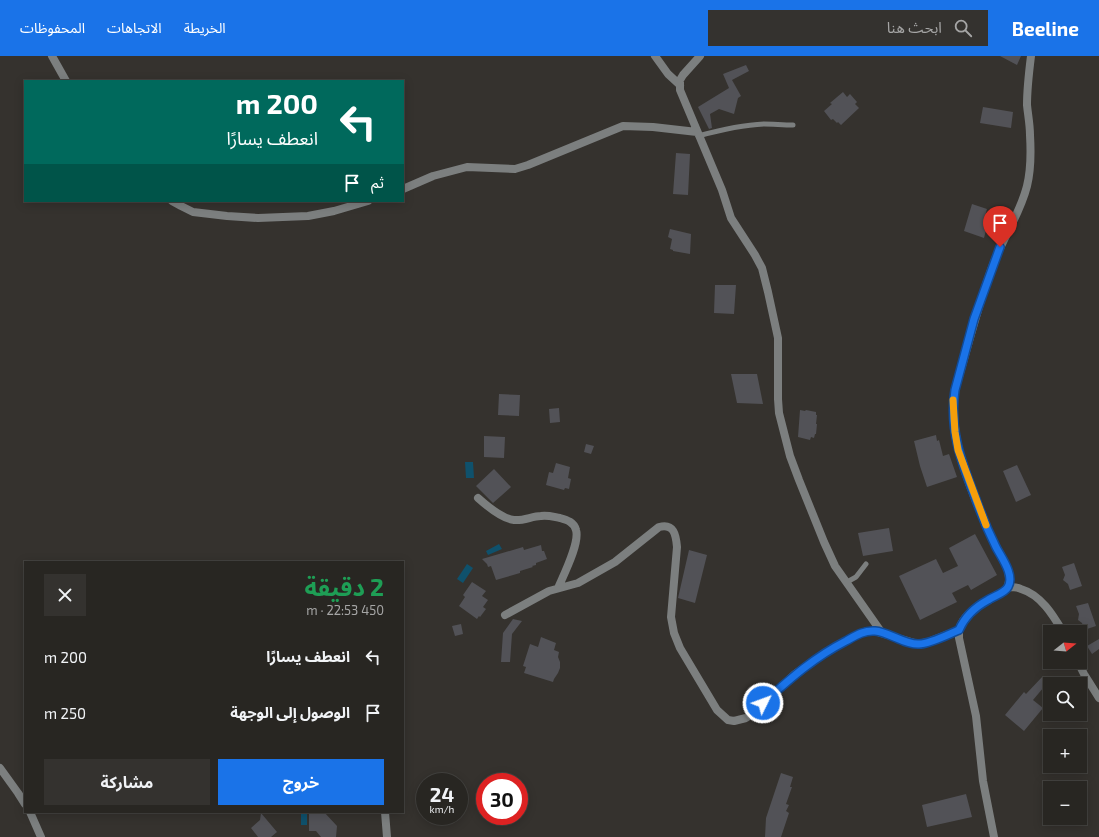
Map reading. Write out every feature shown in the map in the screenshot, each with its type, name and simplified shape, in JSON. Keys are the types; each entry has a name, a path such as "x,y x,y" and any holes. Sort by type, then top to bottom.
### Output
{"street":[{"path":"52,56 66,80"},
{"path":"655,56 668,74 680,85"},
{"path":"700,56 680,80 680,90 682,98 722,190 731,218 762,268 778,338 779,413 790,456 804,494 835,566 882,632"},
{"path":"994,837 983,781 976,716 959,638 959,630 962,622 969,614 988,600 1003,592 1008,587 1010,580 1008,570 994,544 981,514 958,450 953,401 974,319 1000,247 1017,216 1027,186 1030,168 1030,137 1027,105 1031,56"},
{"path":"404,188 434,176 467,167 515,168 528,165 623,126 653,127 698,134"},
{"path":"175,202 193,212 258,218 308,216 334,211 365,202"},
{"path":"478,498 486,505 507,518 514,520 547,516 564,519 571,522 577,531 575,546 558,588"},
{"path":"505,615 558,588 578,582 615,562 659,527 665,525 670,527 674,531 677,547 672,617 676,640 717,710 728,720 734,721 741,720 752,714 795,674 826,652 857,635 867,631 882,632 893,637 918,644 928,642 959,630"},
{"path":"1008,587 1020,588 1034,595 1043,603 1059,625"},
{"path":"1082,669 1099,698"},
{"path":"0,768 24,802"},
{"path":"30,813 41,837"},
{"path":"385,813 387,837"}],"lane":[{"path":"698,134 725,128 764,124 793,125"},
{"path":"847,582 856,577 866,564"}],"water":[{"path":"465,462 473,462 474,478 466,478"},
{"path":"499,544 502,549 488,555 486,551"},
{"path":"467,564 473,568 463,583 457,579"},
{"path":"301,813 307,813 307,825 301,825"}],"building":[{"path":"1000,56 1021,56 1017,65"},
{"path":"746,65 749,71 732,80 741,96 738,98 734,114 719,109 710,114 712,128 709,129 698,107 729,88 723,74"},
{"path":"843,92 847,97 850,94 857,102 855,104 859,108 841,125 833,119 831,120 824,111 832,104 830,103"},
{"path":"983,107 1013,112 1011,128 980,123"},
{"path":"676,153 690,154 688,195 673,194"},
{"path":"972,204 987,209 984,220 986,221 984,230 986,230 984,238 964,231"},
{"path":"670,229 691,234 690,254 673,251 670,249 672,239 668,237"},
{"path":"715,285 736,285 734,314 714,313"},
{"path":"731,374 757,374 763,404 737,403"},
{"path":"499,394 520,395 519,416 498,415"},
{"path":"559,408 560,422 550,423 549,409"},
{"path":"800,410 816,412 817,415 816,434 814,438 811,437 810,440 798,437"},
{"path":"936,435 937,441 939,440 943,456 949,454 957,477 927,487 914,441"},
{"path":"484,436 505,437 504,458 484,457"},
{"path":"586,444 594,446 591,454 584,452"},
{"path":"556,463 570,467 568,478 571,479 569,489 565,488 564,490 546,485 549,472 553,473"},
{"path":"1017,465 1031,495 1016,502 1003,471"},
{"path":"494,469 511,487 493,503 476,486"},
{"path":"889,528 893,551 863,556 858,533"},
{"path":"975,534 997,575 971,590 968,585 952,593 957,602 920,620 899,576 936,559 943,573 958,566 949,548"},
{"path":"541,545 542,551 544,551 547,559 536,563 536,565 532,566 533,567 520,571 520,573 496,580 491,566 488,567 482,559 523,547 524,550"},
{"path":"689,550 707,555 695,603 678,598"},
{"path":"1074,563 1082,586 1070,590 1068,584 1063,580 1065,575 1062,567"},
{"path":"472,582 486,591 482,596 488,600 483,607 486,609 477,619 459,606 465,597 463,595"},
{"path":"1088,603 1096,626 1087,629 1087,625 1083,625 1078,620 1079,614 1076,606"},
{"path":"513,619 522,621 512,634 510,662 501,662 503,633"},
{"path":"461,624 463,634 455,636 452,626"},
{"path":"541,637 556,643 554,650 559,652 558,657 560,668 553,682 524,673 526,667 523,666 530,644 538,647"},
{"path":"1099,639 1099,649 1092,654 1087,646"},
{"path":"1043,676 1044,677 1043,688 1033,700 1043,708 1024,731 1005,715 1024,692 1026,694"},
{"path":"781,773 793,777 790,787 792,787 786,804 789,805 786,811 789,813 781,837 765,837 766,818"},
{"path":"966,794 972,817 927,827 922,805"},
{"path":"261,813 277,832 271,837 258,837 251,828 260,820"},
{"path":"309,813 325,813 337,826 336,837 321,837 316,831 309,831"}],"slow traffic":[{"path":"953,400 958,450 986,525"}],"route":[{"path":"763,703 809,663 857,635 867,631 874,631 882,632 911,643 918,644 928,642 959,630 962,622 969,614 988,600 1003,592 1008,587 1010,580 1008,570 1004,560 996,548 983,518 958,450 953,401 974,319 1000,247"}]}
